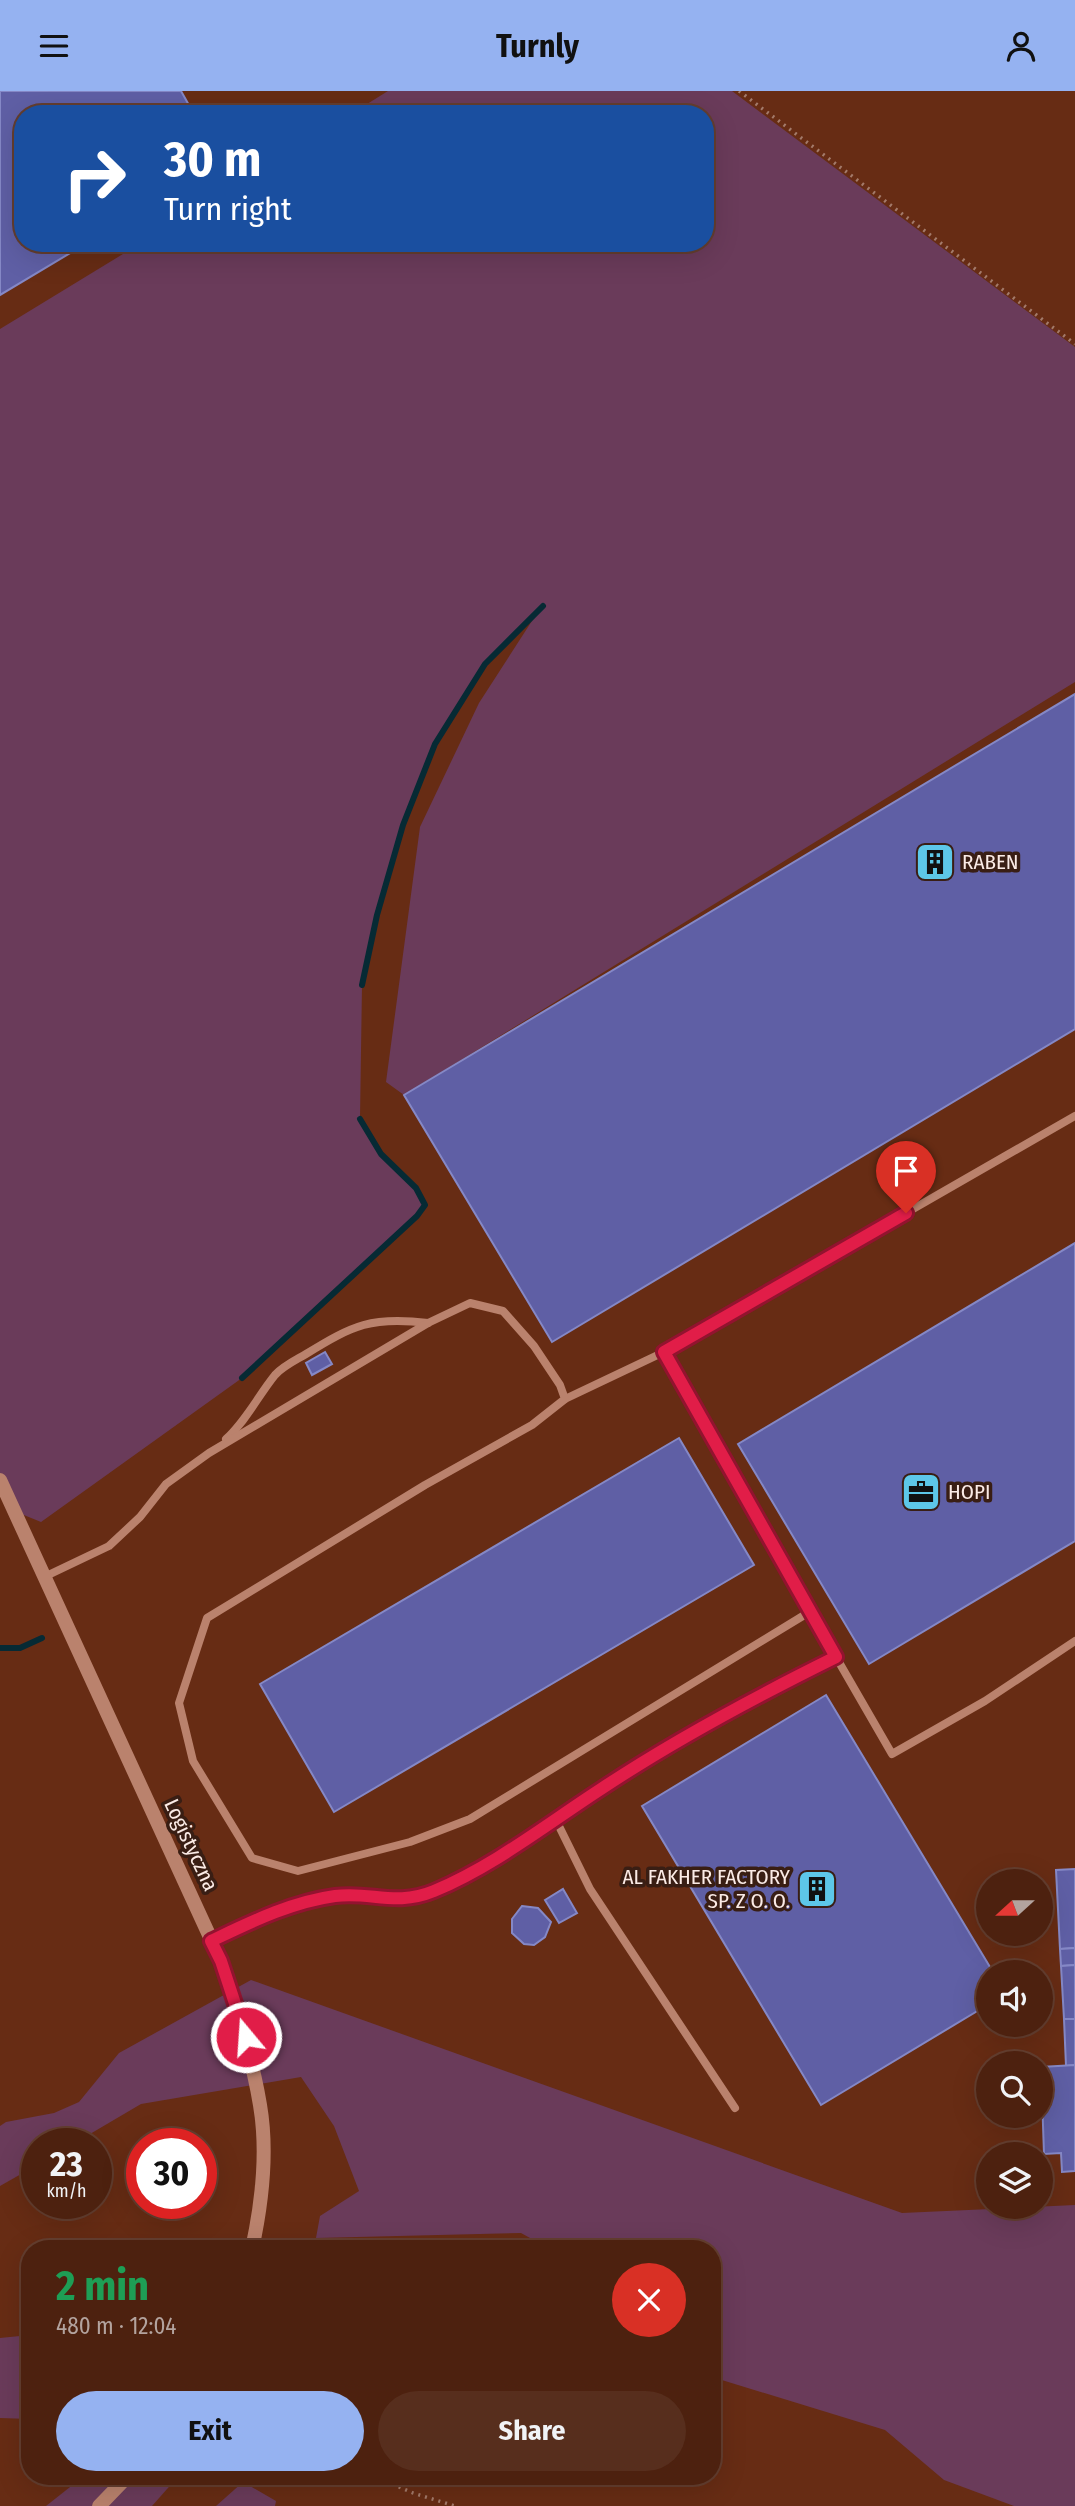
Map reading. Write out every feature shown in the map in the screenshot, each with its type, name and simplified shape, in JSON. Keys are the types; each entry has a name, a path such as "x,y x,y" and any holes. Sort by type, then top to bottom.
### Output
{"street":[{"name":"Logistyczna","path":"0,1480 221,1961 246,2037 261,2107 263,2159 260,2213 255,2240"},
{"path":"99,2506 119,2485"}],"lane":[{"path":"811,1611 470,1819 410,1842 298,1871 252,1858 193,1761 179,1703 207,1618 425,1485 532,1425 565,1399 664,1352 1075,1116"},
{"path":"44,1577 109,1546 140,1517 166,1483 209,1453 428,1323 470,1303 503,1311 534,1346 560,1385 565,1399"},
{"path":"209,1453 232,1434 277,1373 341,1333 370,1322 402,1319 428,1323"},
{"path":"664,1352 892,1754 985,1701 1075,1641"},
{"path":"211,1941 262,1917 305,1901 339,1895 405,1900 434,1891 481,1867 663,1750 753,1698 836,1657"},
{"path":"556,1820 590,1889 735,2108"}],"path":[{"path":"739,91 1075,344"},
{"path":"394,2485 455,2506"}],"shaded area":[{"path":"388,91 732,91 1075,347 1075,682 404,1095 386,1082 420,827 479,703 539,610 485,664 435,744 403,825 377,915 362,985 360,1119 381,1154 416,1188 425,1205 417,1216 242,1378 41,1522 14,1511 0,1480 0,329 126,252 714,252 714,105 365,105"},
{"path":"251,1980 902,2213 976,2210 976,2219 1053,2219 1053,2206 1075,2205 1075,2506 1014,2506 944,2480 885,2430 721,2380 721,2240 534,2240 521,2233 316,2238 320,2216 359,2191 334,2126 301,2077 141,2104 100,2128 21,2128 21,2174 0,2186 0,2126 6,2122 54,2113 79,2102 119,2053"},
{"path":"21,2336 21,2419 0,2418 0,2338"},
{"path":"73,2485 171,2485 152,2506 46,2506"},
{"path":"240,2485 248,2485 276,2501 275,2506 216,2506"}],"building":[{"path":"0,91 181,91 189,105 14,105 14,252 72,252 0,295"},
{"name":"RABEN","path":"1075,694 1075,1029 552,1342 404,1095"},
{"name":"HOPI","path":"1075,1243 1075,1541 869,1664 738,1444"},
{"path":"325,1352 332,1364 312,1375 306,1363"},
{"path":"679,1438 754,1565 334,1812 260,1684"},
{"name":"AL FAKHER FACTORY SP. Z O. O.","path":"826,1695 986,1960 976,1960 976,2012 821,2105 642,1806"},
{"path":"1075,1869 1075,1948 1060,1949 1056,1870"},
{"path":"563,1889 577,1913 559,1923 545,1900"},
{"path":"522,1906 538,1908 551,1922 545,1937 534,1945 524,1944 512,1933 512,1919"},
{"path":"1075,1948 1075,1965 1061,1966 1060,1949"},
{"path":"1075,1965 1075,2019 1064,2019 1061,1966"},
{"path":"1064,2019 1075,2019 1075,2065 1066,2066"},
{"path":"1075,2065 1075,2171 1062,2172 1061,2153 1053,2153 1053,2142 1044,2142 1043,2128 1053,2128 1053,2066"}],"waterway":[{"path":"362,985 377,915 403,825 435,744 485,664 543,606"},
{"path":"242,1378 417,1216 425,1205 416,1188 381,1154 360,1119"},
{"path":"0,1648 20,1648 42,1638"}],"place":[{"name":"RABEN","path":"935,862"},
{"name":"HOPI","path":"921,1492"},
{"name":"AL FAKHER FACTORY SP. Z O. O.","path":"817,1889"}],"route":[{"path":"246,2037 221,1961 211,1941 262,1917 305,1901 339,1895 405,1900 434,1891 481,1867 663,1750 753,1698 836,1657 664,1352 906,1213"}]}
